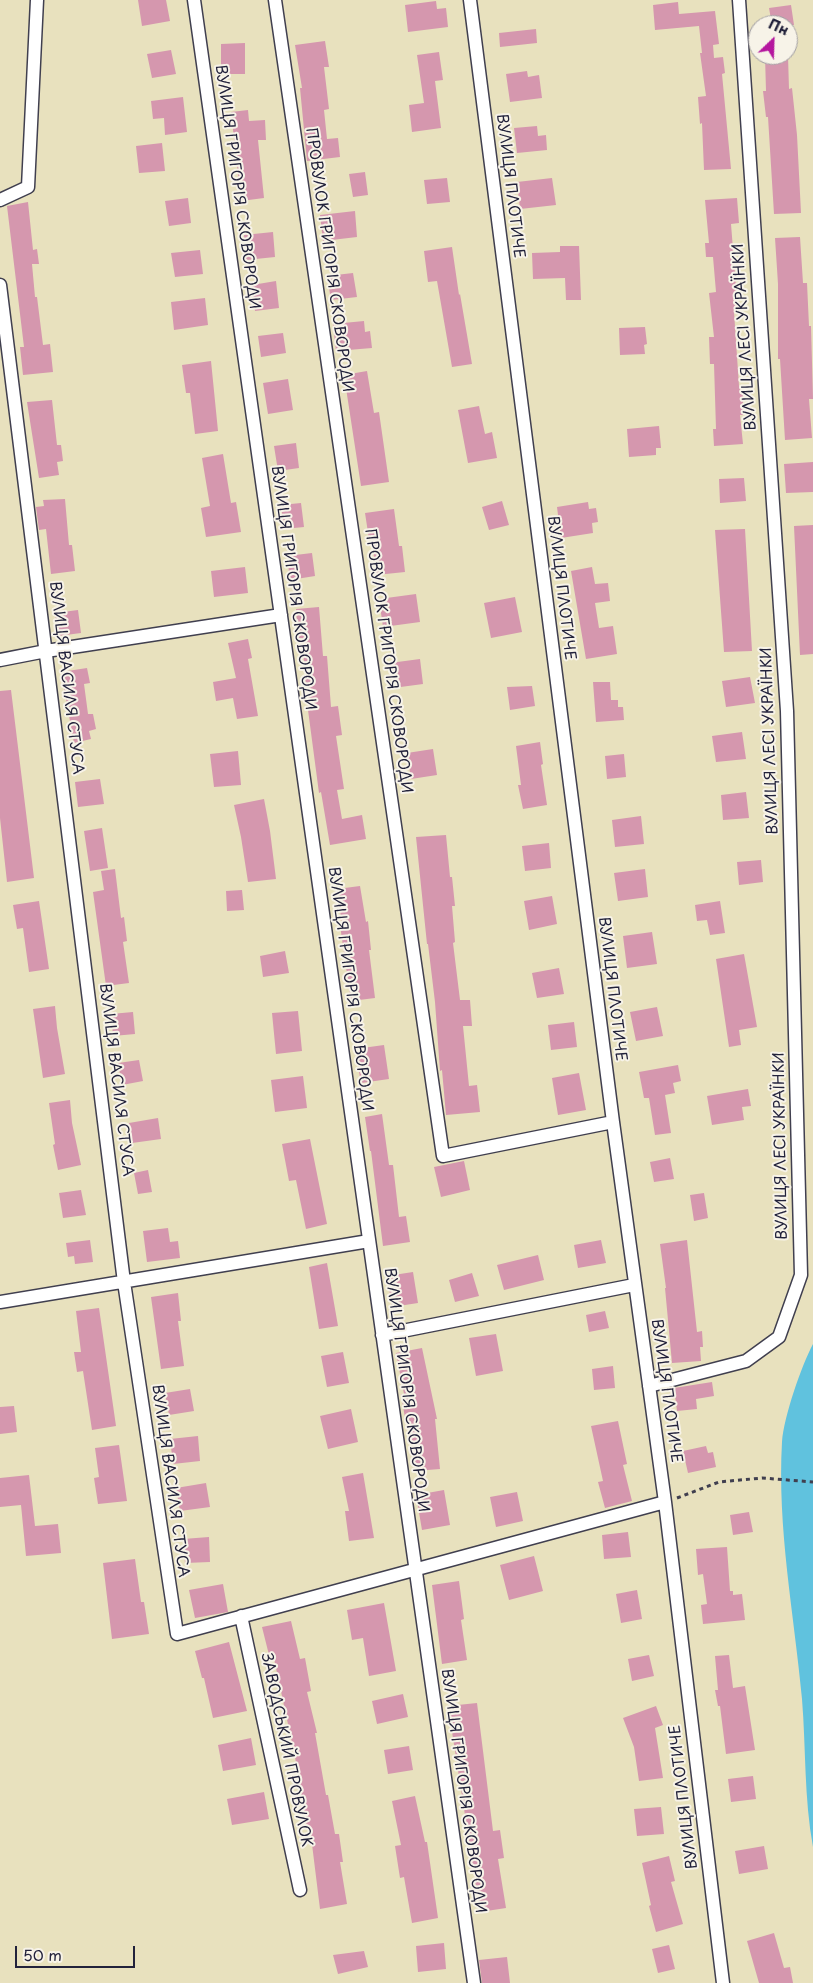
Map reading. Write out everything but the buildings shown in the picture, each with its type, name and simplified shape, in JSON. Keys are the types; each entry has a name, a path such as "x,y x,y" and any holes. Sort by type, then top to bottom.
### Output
{"street":[{"path":"0,200 28,187 37,0"},
{"name":"ВУЛИЦЯ ГРИГОРІЯ СКОВОРОДИ","path":"194,0 474,1983"},
{"name":"ПРОВУЛОК ГРИГОРІЯ СКОВОРОДИ","path":"275,0 443,1156 613,1122"},
{"name":"ВУЛИЦЯ ПЛОТИЧЕ","path":"470,0 634,1285 665,1502 723,1983"},
{"name":"ВУЛИЦЯ ЛЕСІ УКРАЇНКИ","path":"648,1386 746,1360 779,1337 801,1275 787,711 739,0"},
{"name":"ВУЛИЦЯ ВАСИЛЯ СТУСА","path":"0,285 124,1282 176,1634 665,1502"},
{"path":"0,660 46,651 281,615"},
{"path":"0,1302 369,1241"},
{"path":"382,1335 634,1285"},
{"name":"ЗАВОДСЬКИЙ ПРОВУЛОК","path":"241,1616 300,1890"}],"path":[{"path":"665,1502 719,1482 762,1478 813,1482"}],"water":[{"path":"813,1344 813,1847 807,1792 802,1699 784,1538 781,1474 783,1431 798,1378"}]}
